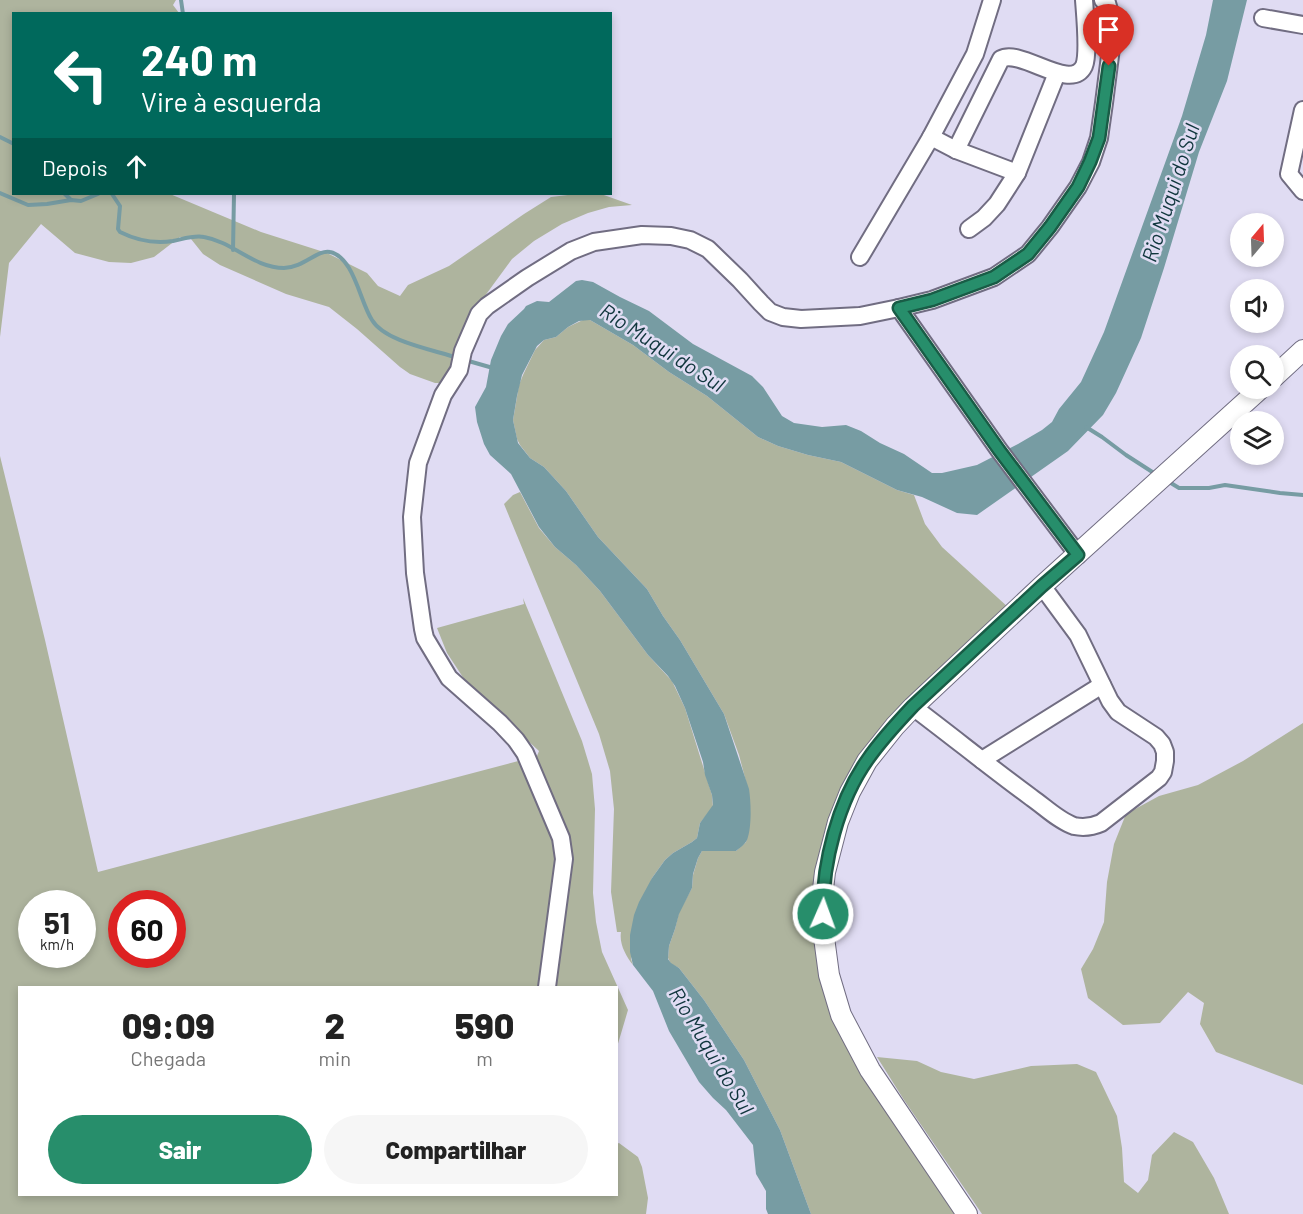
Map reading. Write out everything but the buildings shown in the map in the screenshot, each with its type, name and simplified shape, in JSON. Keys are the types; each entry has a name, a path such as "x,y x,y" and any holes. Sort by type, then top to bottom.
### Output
{"main road":[{"path":"1284,368 1303,350"},
{"path":"967,1214 870,1070 842,1015 829,975 823,930 822,898 825,872 838,822 850,792 867,761 913,706 1249,399"}],"street":[{"path":"860,257 931,137 975,54 992,0"},
{"path":"956,150 1001,59 1007,56 1057,73 1072,75 1079,73 1085,65 1084,0"},
{"path":"547,986 564,859 561,838 530,763 520,746 500,723 449,678 436,658 425,638 415,573 412,506 420,458 443,395 459,370 463,351 479,314 527,278 571,251 594,242 642,235 671,236 690,240 708,249 770,312 801,320 860,316 899,308 932,300 994,277 1028,254 1078,187 1090,162 1099,138 1111,48 1112,21 1107,3 1103,0"},
{"path":"1263,18 1303,25"},
{"path":"969,229 997,204 1017,174 1057,73"},
{"path":"1302,187 1289,174 1303,110"},
{"path":"931,137 956,150 1017,174"},
{"path":"899,308 999,450 1078,555"},
{"path":"913,706 982,760 1072,825 1083,827 1101,823 1159,778 1163,772 1165,752 1162,744 1156,737 1118,712 1110,701 1078,635 1042,586"},
{"path":"982,760 1102,685"}],"shaded area":[{"path":"0,0 176,0 173,5 178,12 12,12 12,195 172,195 261,232 327,253 367,273 378,286 400,296 408,285 449,266 551,197 604,195 632,205 609,207 562,224 534,241 512,259 479,304 453,383 435,383 410,374 329,307 286,294 220,265 203,254 191,239 180,237 154,257 131,263 109,262 75,253 41,224 9,263 0,337"},
{"path":"585,319 633,345 669,372 707,396 758,437 778,446 841,462 897,490 914,495 925,524 942,547 1009,608 936,672 888,719 845,786 822,974 959,1214 811,1214 780,1130 744,1060 704,1000 679,968 671,964 668,958 669,946 679,912 692,888 693,875 702,851 736,851 746,842 749,829 749,793 739,755 724,714 647,589 598,537 566,491 544,467 530,458 517,439 513,420 519,385 535,350 544,340 556,337 568,327"},
{"path":"0,456 98,872 537,756 539,751 468,685 447,653 437,628 524,604 523,598 582,741 592,774 595,809 593,893 596,922 602,952 617,986 18,986 18,1196 618,1196 619,1143 638,1157 648,1198 646,1214 0,1214"},
{"path":"520,492 539,528 600,591 648,655 672,681 685,708 712,795 713,807 700,823 697,838 665,860 652,878 631,959 633,965 624,950 621,932 617,932 611,892 614,809 610,771 599,734 504,504"},
{"path":"1303,723 1303,1085 1216,1052 1200,1024 1204,1003 1188,992 1160,1023 1123,1025 1088,998 1081,969 1093,949 1104,922 1107,882 1114,844 1126,814 1159,796 1198,785 1243,761"},
{"path":"618,988 628,1010 618,1044"},
{"path":"877,1057 917,1061 941,1072 974,1079 1031,1066 1077,1064 1096,1072 1117,1116 1124,1182 1138,1193 1148,1180 1152,1155 1174,1132 1193,1142 1214,1178 1229,1214 982,1214"}],"water":[{"name":"Rio Muqui do Sul","path":"1213,0 1247,0 1227,81 1199,152 1141,338 1116,393 1103,415 1068,451 977,515 957,513 922,497 897,490 841,462 778,446 758,437 707,396 669,372 633,345 590,320 579,321 556,337 544,340 537,346 522,375 513,420 518,443 530,458 544,467 566,491 598,537 647,589 724,714 749,789 751,807 747,840 736,851 702,851 693,874 692,888 679,914 669,946 668,959 679,968 704,1000 744,1060 780,1130 811,1214 768,1214 766,1191 756,1174 753,1145 726,1110 699,1082 669,1031 653,991 633,965 630,952 630,935 634,915 652,878 665,860 697,838 700,823 713,805 703,762 675,686 648,655 600,591 576,565 555,547 539,527 511,474 490,455 484,444 475,407 486,387 491,360 508,324 526,306 537,301 549,302 576,281 593,282 649,311 693,344 752,376 763,387 782,416 794,423 822,427 846,425 904,454 932,473 977,465 1042,430 1052,422 1059,409 1081,382 1104,332 1182,116 1206,35"}],"waterway":[{"path":"181,0 183,12"},
{"path":"0,137 12,143"},
{"path":"0,193 28,205 81,201 96,195"},
{"path":"66,195 71,200"},
{"path":"113,195 120,206 118,229 120,232 139,239 166,242 204,237 225,244 263,264 284,268 298,265 320,253 330,252 345,262 351,271 368,312 378,328 399,340 458,358"},
{"path":"233,250 234,195"},
{"path":"465,360 493,368"},
{"path":"1086,427 1157,475"},
{"path":"1166,480 1179,488 1209,488 1225,485 1303,495"}],"route":[{"path":"823,914 825,872 838,822 850,792 867,761 913,706 1078,555 999,450 899,308 932,300 994,277 1028,254 1078,187 1090,162 1099,138 1109,66"}]}
